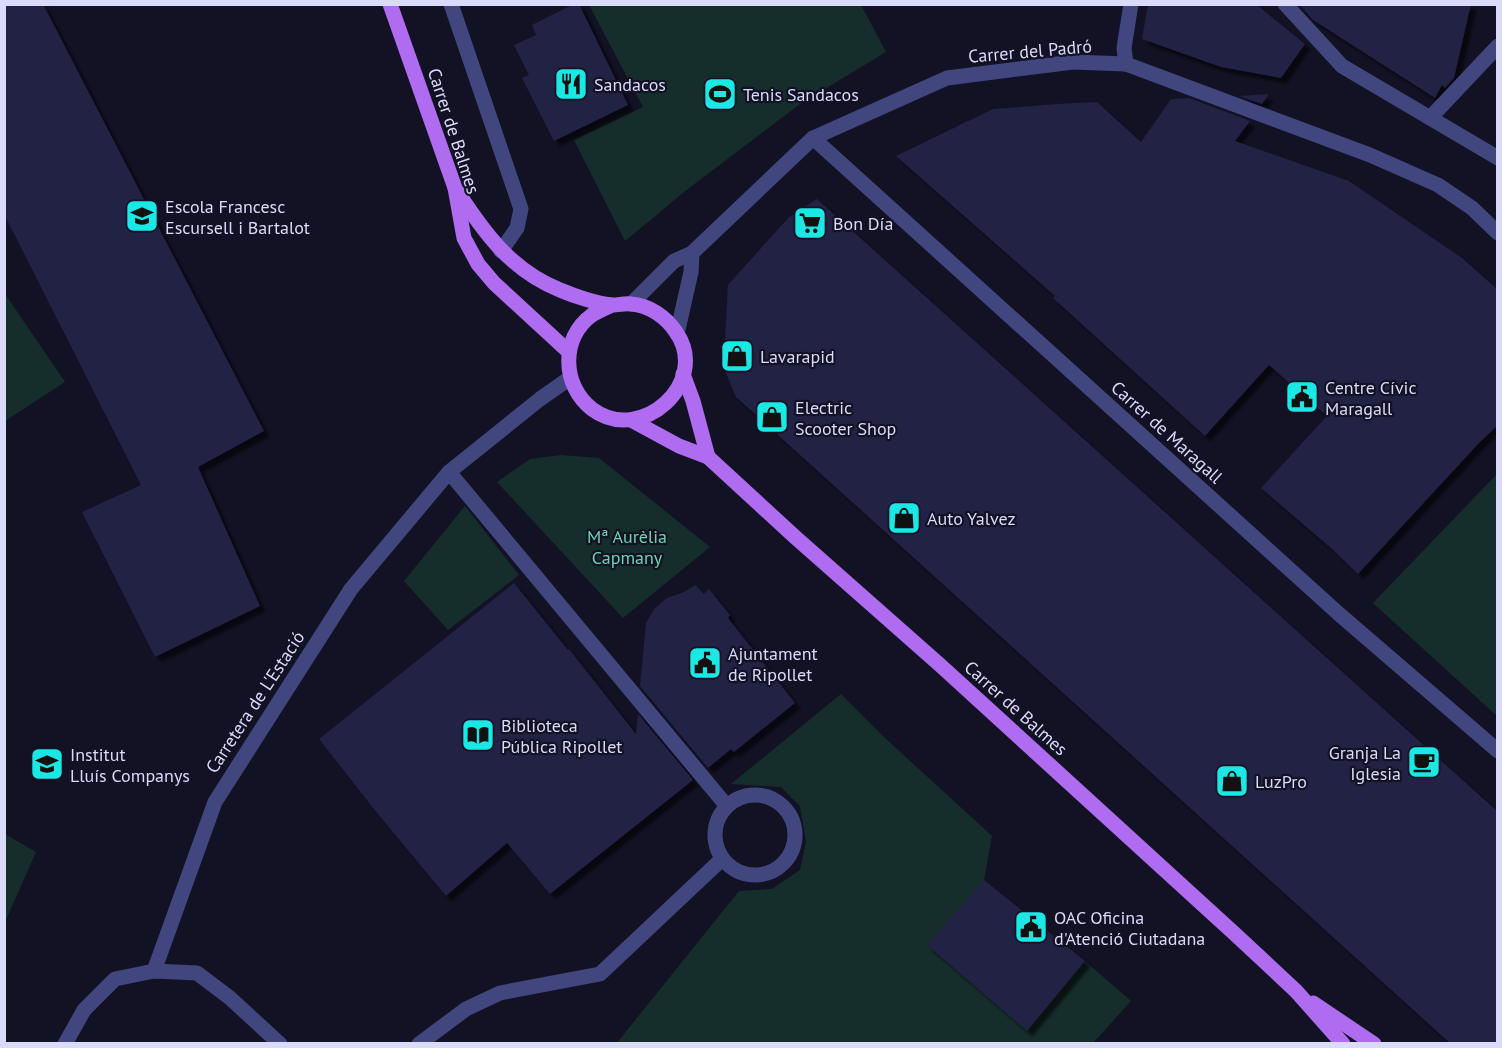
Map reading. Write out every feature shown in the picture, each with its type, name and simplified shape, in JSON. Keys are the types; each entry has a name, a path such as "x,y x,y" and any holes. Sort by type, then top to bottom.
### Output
{"main road":[{"name":"Carrer de Balmes","path":"390,4 454,188 464,237 478,264 494,283 569,352"},
{"path":"454,188 485,234 524,271 560,290 612,305 631,304 649,309 665,319 677,334 684,354 683,374 676,392 664,406 649,416 631,420 611,418 593,410 579,396 570,378 567,362 578,328 592,315 612,305"},
{"path":"683,374 708,457"},
{"name":"Carrer de Balmes","path":"631,420 679,446 708,457 940,665 1296,991 1343,1044"},
{"name":"Carrer de Balmes","path":"1296,991 1374,1044"}],"street":[{"path":"451,4 521,209 517,228 501,251"},
{"path":"1126,64 1124,48 1131,4"},
{"path":"1285,4 1342,66 1497,158"},
{"path":"1430,118 1497,46"},
{"name":"Carrer del Padró","path":"631,304 674,261 692,253 813,138 947,78 1073,63 1126,64 1370,155 1438,185 1472,208 1497,233"},
{"name":"Carrer de Maragall","path":"813,138 1340,614 1497,751"},
{"path":"677,334 691,272 692,253"},
{"name":"Carretera de L'Estació","path":"154,971 215,802 351,589 450,472 540,399 570,378"},
{"path":"450,472 726,805"},
{"path":"749,795 762,795 774,799 784,807 792,818 795,838 789,856 780,867 756,876 742,874 722,859 716,848 714,837 715,826 726,805 749,795"},
{"path":"419,1044 466,1009 500,993 600,974 722,859"},
{"path":"65,1044 84,1010 115,979 154,971 197,973 230,998 280,1044"}],"green space":[{"name":"Tenis Sandacos","path":"589,5 861,5 886,52 800,104 684,192 625,241 574,140 643,107"},
{"path":"5,294 65,382 4,421"},
{"name":"Mª Aurèlia Capmany","path":"561,455 599,458 710,547 623,618 497,482 530,459"},
{"path":"1497,474 1497,716 1373,603"},
{"path":"465,506 519,575 448,630 404,581"},
{"path":"841,694 885,738 992,836 984,880 1026,1031 1085,961 1131,1001 1093,1043 616,1044 739,891 772,889 800,870 806,841 800,806 781,787 731,784"},
{"path":"5,834 36,852 5,922"}],"building":[{"path":"4,4 43,4 264,431 198,467 260,606 155,657 82,512 141,485 4,214"},
{"path":"574,4 579,4 628,105 554,141 522,78 529,75 514,45 536,35 532,25"},
{"path":"1148,4 1256,4 1305,44 1281,78 1221,67 1142,39"},
{"path":"1299,4 1471,4 1454,78 1445,88 1442,85 1435,98 1313,20"},
{"path":"1269,94 1262,104 1239,96"},
{"path":"1189,98 1250,121 1235,141 1349,181 1462,258 1497,289 1497,426 1358,574 1261,488 1327,416 1269,365 1205,436 1053,298 1055,296 896,156 993,109 1057,104 1097,102 1141,142 1171,99"},
{"path":"817,199 1497,811 1497,1044 1451,1044 736,397 726,373 724,358 728,285 789,217"},
{"name":"Biblioteca Pública Ripollet","path":"514,583 636,734 638,714 693,780 550,894 507,843 446,896 319,739"},
{"name":"Ajuntament de Ripollet","path":"695,585 704,594 709,589 730,615 728,618 795,703 734,752 731,749 708,768 640,686 646,623 654,609 667,598"},
{"path":"984,880 1085,961 1027,1031 927,945"}],"place":[{"name":"Sandacos","path":"571,84"},
{"name":"Tenis Sandacos","path":"720,94"},
{"name":"Escola Francesc Escursell i Bartalot","path":"142,216"},
{"name":"Bon Día","path":"810,223"},
{"name":"Lavarapid","path":"737,356"},
{"name":"Centre Cívic Maragall","path":"1302,397"},
{"name":"Electric Scooter Shop","path":"772,417"},
{"name":"Auto Yalvez","path":"904,518"},
{"name":"Ajuntament de Ripollet","path":"705,663"},
{"name":"Biblioteca Pública Ripollet","path":"478,735"},
{"name":"Granja La Iglesia","path":"1424,762"},
{"name":"Institut Lluís Companys","path":"47,764"},
{"name":"LuzPro","path":"1232,781"},
{"name":"OAC Oficina d'Atenció Ciutadana","path":"1031,927"}]}
